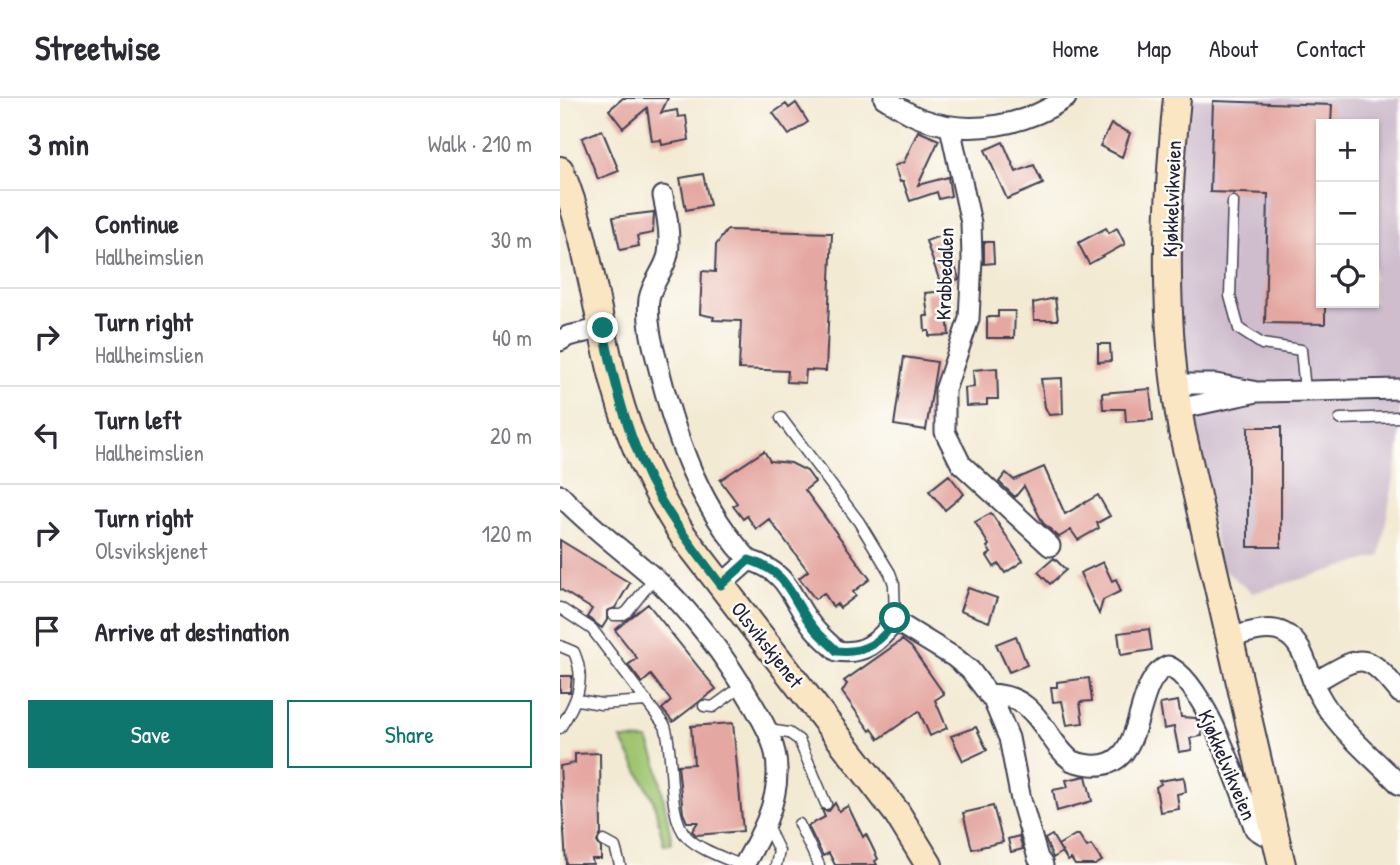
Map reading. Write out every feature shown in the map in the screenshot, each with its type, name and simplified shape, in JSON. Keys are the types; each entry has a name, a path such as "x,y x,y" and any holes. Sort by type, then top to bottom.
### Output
{"main road":[{"name":"Kjøkkelvikveien","path":"1177,98 1170,222 1176,396 1282,865"},
{"name":"Olsvikskjenet","path":"560,170 576,213 617,393 652,484 684,537 897,813 929,865"}],"street":[{"path":"884,98 919,118 950,127 1014,122 1051,108 1066,98"},
{"name":"Krabbedalen","path":"950,127 971,223 972,259 969,319 944,390 945,432 961,464 1050,546"},
{"path":"663,196 667,217 668,256 655,279 649,299 649,324 683,454 708,504 734,544 749,560 769,566 781,576 812,626 837,651 865,650 881,639 895,621 954,657 970,670 1005,724 1021,800 1038,858 1043,865"},
{"path":"560,341 568,336 603,328"},
{"path":"1176,396 1400,389"},
{"path":"560,495 596,532 654,578 700,625 726,657 767,729 778,772 766,823 742,865"},
{"path":"721,585 749,560"},
{"path":"1231,637 1272,629 1283,632 1298,645 1313,683 1331,712 1400,785"},
{"path":"1313,683 1353,662 1363,660 1373,663 1381,670 1400,693"},
{"name":"Kjøkkelvikveien","path":"988,694 1006,696 1029,709 1044,722 1072,761 1097,763 1119,758 1130,744 1150,683 1158,670 1168,666 1178,670 1195,693 1222,743 1255,829 1263,834 1275,835"}],"lane":[{"path":"1233,202 1230,296 1239,329 1262,344 1301,350 1306,390"},
{"path":"1340,419 1400,417"},
{"path":"781,418 859,522 890,573 894,584 895,621"},
{"path":"612,615 622,615 627,611 654,578"},
{"path":"560,608 592,629 665,726 670,741 676,814 683,831 697,844 742,865"},
{"path":"560,646 568,647 578,660 581,680 578,700 560,728"},
{"path":"704,706 713,707 743,686"},
{"path":"578,700 601,704 647,701"},
{"path":"767,729 789,733 799,740 826,804"},
{"path":"766,823 779,852 776,865"},
{"path":"799,824 819,865"},
{"path":"604,841 615,847 620,865"}],"shaded area":[{"path":"1179,98 1400,98 1400,443 1380,556 1253,593 1221,568 1171,317"}],"green space":[{"path":"621,739 648,740 657,763 672,843 664,845 653,799"}],"building":[{"path":"623,98 668,98 661,113 677,110 678,117 686,116 689,140 662,145 661,140 652,141 647,108 623,128 609,110"},
{"path":"1213,101 1332,105 1331,119 1316,119 1316,308 1325,308 1325,324 1265,323 1268,194 1210,192"},
{"path":"796,103 808,122 789,135 773,113 786,104 789,108"},
{"path":"1111,124 1130,133 1122,157 1100,146"},
{"path":"602,130 619,171 598,179 582,138"},
{"path":"918,131 939,140 918,185 948,177 951,196 939,199 937,192 910,201 903,181 900,182 894,166 904,162"},
{"path":"1003,142 1016,172 1034,165 1043,184 1007,199 985,150"},
{"path":"703,174 710,205 686,210 680,178"},
{"path":"654,212 653,233 637,236 639,246 620,250 613,217"},
{"path":"1106,228 1109,233 1117,228 1125,244 1089,264 1078,243"},
{"path":"727,230 832,233 826,371 806,370 805,383 787,382 788,371 739,369 741,321 713,320 714,317 700,314 702,271 715,272 716,245"},
{"path":"945,234 959,279 941,285 926,241"},
{"path":"984,242 993,242 994,263 984,264"},
{"path":"945,291 949,335 929,336 929,331 925,331 924,316 928,316 925,293"},
{"path":"1055,298 1058,320 1034,320 1033,303"},
{"path":"998,311 1015,311 1014,338 987,338 987,317 998,317"},
{"path":"1098,344 1110,344 1111,361 1098,362"},
{"path":"904,357 937,362 926,430 894,425"},
{"path":"997,368 998,399 987,399 987,405 966,406 965,388 974,387 973,370"},
{"path":"1062,378 1063,414 1049,415 1045,407 1041,379"},
{"path":"1150,389 1153,420 1126,422 1125,409 1103,409 1102,393"},
{"path":"1248,427 1281,427 1281,547 1248,547"},
{"path":"764,451 770,461 791,463 807,471 815,482 805,490 870,579 853,592 856,596 840,608 837,604 833,607 824,593 815,599 799,578 808,571 769,519 756,529 747,516 743,519 733,506 737,503 720,480"},
{"path":"1044,467 1065,514 1098,495 1110,516 1097,523 1099,528 1078,540 1071,530 1059,537 1043,523 1024,486 1015,497 999,482 1006,473 1014,480"},
{"path":"949,475 964,494 945,510 929,491"},
{"path":"991,513 1023,561 1005,573 999,564 994,567 987,556 991,553 987,547 989,545 975,522"},
{"path":"560,540 630,583 615,608 607,611 607,620 602,628 587,617 592,609 560,589"},
{"path":"1054,558 1066,570 1050,584 1038,572"},
{"path":"1103,562 1112,581 1116,579 1121,591 1103,600 1099,614 1080,573"},
{"path":"968,588 997,598 989,622 960,611"},
{"path":"648,604 716,689 673,722 662,709 671,701 651,675 642,683 628,665 637,658 615,630"},
{"path":"1149,629 1152,650 1121,655 1118,633"},
{"path":"1016,636 1027,665 1009,672 996,644"},
{"path":"902,640 911,647 944,694 935,700 947,728 930,736 919,711 879,739 872,729 870,731 842,692 847,684 844,681"},
{"path":"560,676 572,676 570,692 560,692"},
{"path":"1089,678 1092,701 1080,702 1083,723 1067,725 1062,701 1053,702 1051,687 1057,687 1057,682"},
{"path":"1178,701 1181,717 1196,718 1202,736 1190,738 1192,750 1179,752 1174,727 1164,729 1160,704"},
{"path":"733,723 743,831 696,835 692,831 698,822 687,822 683,813 678,765 694,764 691,726"},
{"path":"976,727 987,750 963,761 951,736"},
{"path":"600,753 601,834 597,842 601,848 601,859 592,859 593,864 566,864 560,766 575,763 575,754"},
{"path":"1086,776 1092,801 1057,811 1053,790 1068,787 1066,780"},
{"path":"1184,777 1186,792 1177,794 1179,809 1160,812 1156,787 1161,784 1159,781"},
{"path":"835,803 839,811 848,806 863,837 866,834 878,859 875,861 877,865 835,865 829,853 823,856 808,826 825,817 822,810 829,811"},
{"path":"993,806 1003,842 972,849 963,813"},
{"path":"1052,835 1062,852 1053,858 1045,839"},
{"path":"1079,835 1087,847 1091,845 1102,861 1095,865 1075,865 1071,859 1068,861 1058,845"},
{"path":"1019,836 1023,849 1011,852 1008,839"}],"route":[{"path":"603,328 617,393 643,464 657,494 684,537 721,585 749,560 769,566 781,576 812,626 837,651 848,653 865,650 881,639 895,618"}]}
